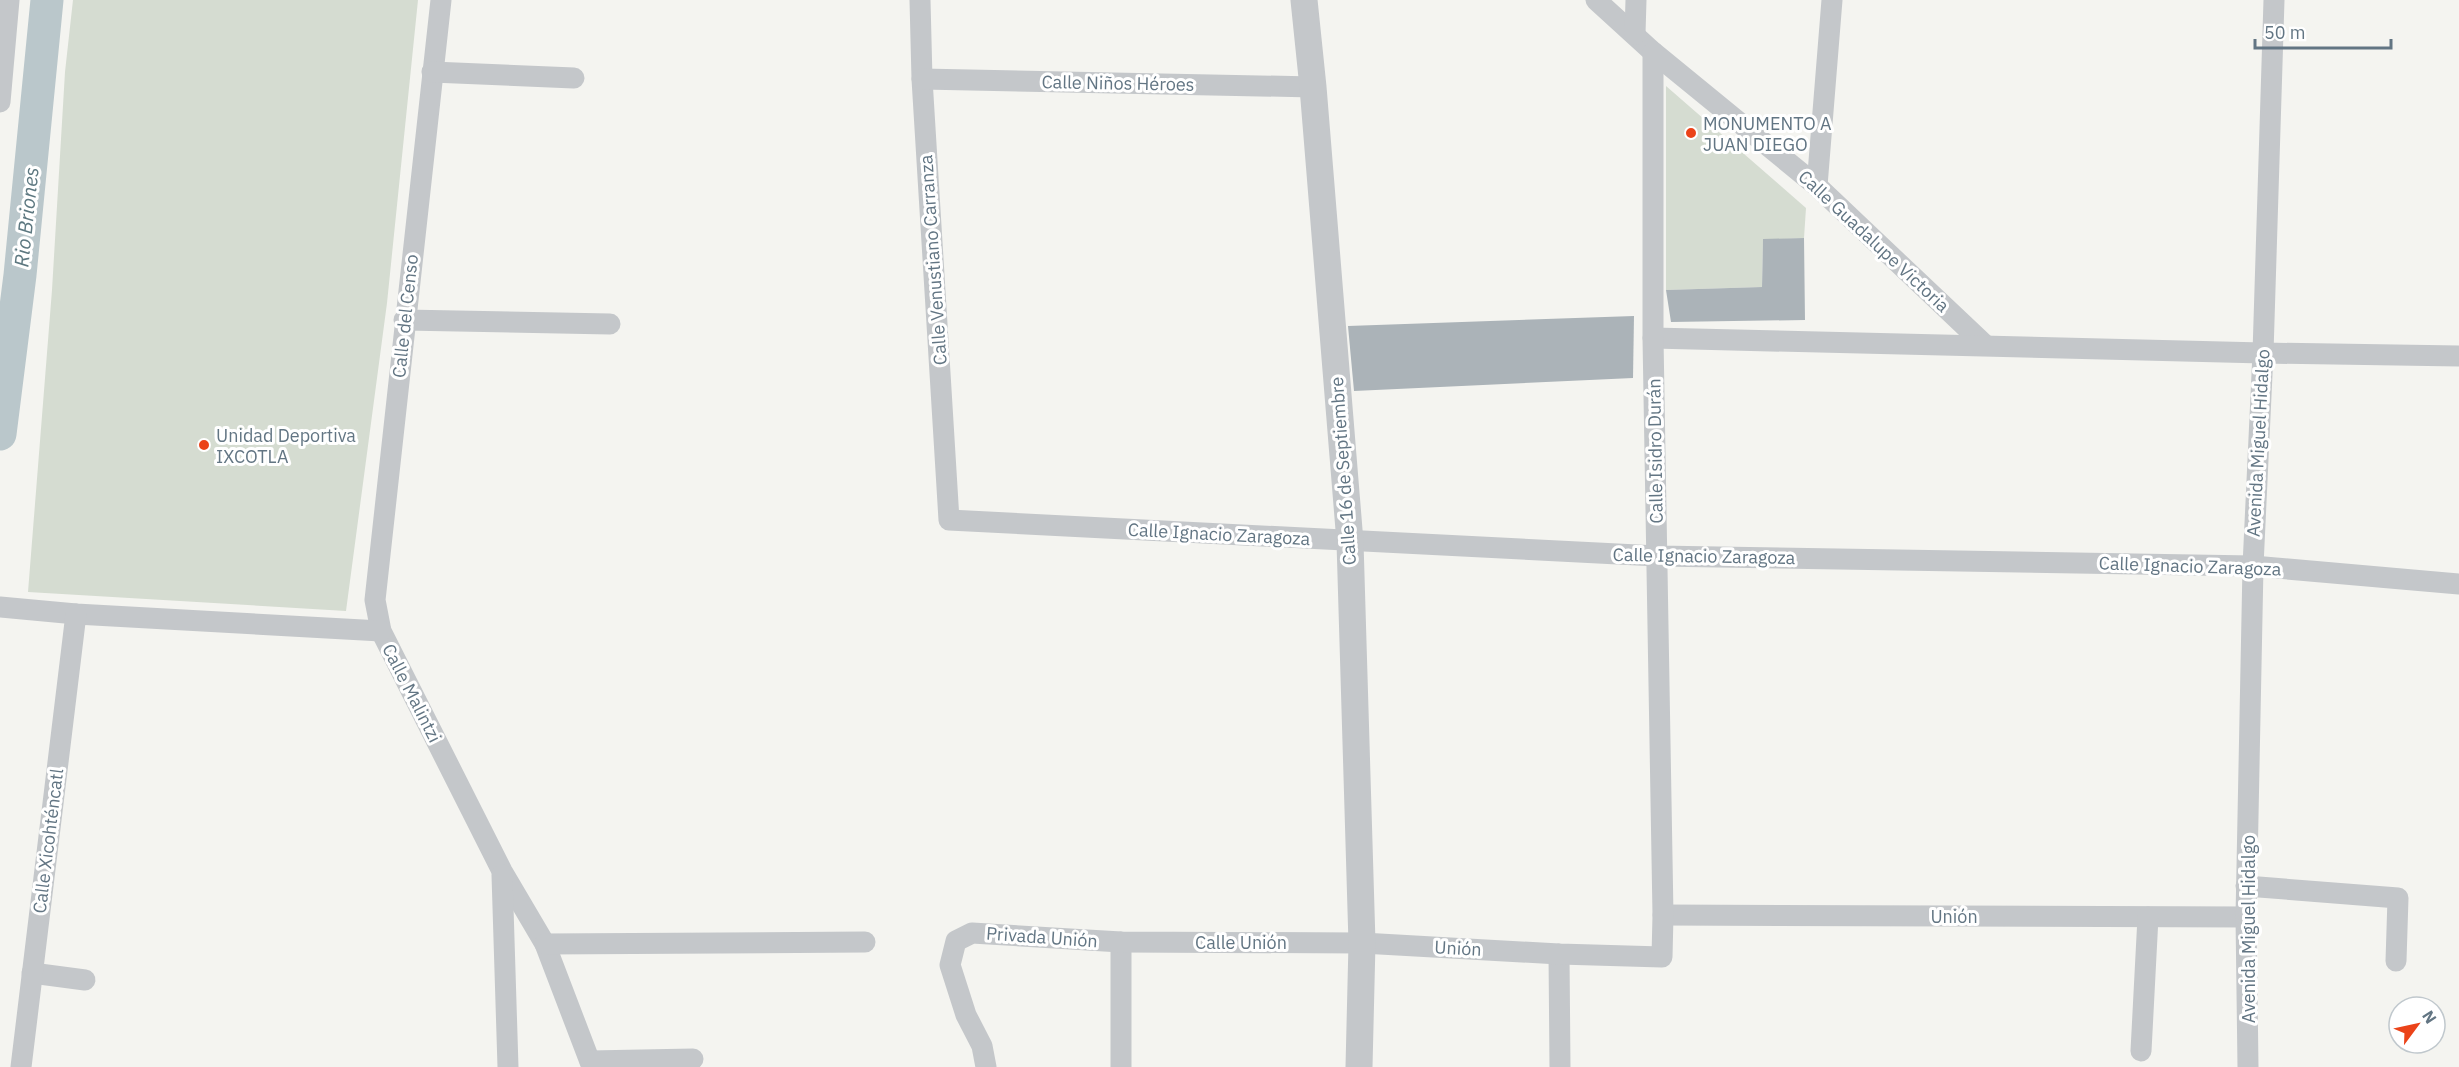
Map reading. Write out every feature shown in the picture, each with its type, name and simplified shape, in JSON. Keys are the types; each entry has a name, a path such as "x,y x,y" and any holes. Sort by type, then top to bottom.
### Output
{"street":[{"path":"0,102 9,0"},
{"name":"Calle del Censo","path":"381,631 375,600 441,0"},
{"name":"Calle Venustiano Carranza","path":"920,0 922,79 949,520"},
{"name":"Calle 16 de Septiembre","path":"1304,0 1350,542 1362,943 1359,1067"},
{"name":"Calle Guadalupe Victoria","path":"1596,0 1653,52 1817,186 1985,345"},
{"path":"1635,34 1636,0"},
{"path":"1817,186 1832,0"},
{"name":"Avenida Miguel Hidalgo","path":"2248,1067 2246,886 2253,566 2263,353 2274,0"},
{"name":"Calle Isidro Durán","path":"1653,52 1653,338 1662,957"},
{"path":"432,72 574,78"},
{"name":"Calle Niños Héroes","path":"922,79 1313,87"},
{"path":"404,320 610,324"},
{"path":"1653,338 2459,356"},
{"name":"Calle Ignacio Zaragoza","path":"949,520 1657,556 2253,566 2459,584"},
{"name":"Calle Malintzi","path":"0,607 76,614 381,631 502,871 545,944 591,1064"},
{"name":"Calle Xicohténcatl","path":"21,1067 76,614"},
{"path":"502,871 508,1067"},
{"path":"2246,886 2398,898 2396,962"},
{"name":"Unión","path":"1663,915 2246,917"},
{"path":"2141,1051 2148,917"},
{"name":"Privada Unión","path":"986,1067 982,1046 966,1015 950,965 956,941 972,933 1121,942"},
{"path":"545,944 865,942"},
{"path":"1121,942 1121,1067"},
{"name":"Calle Unión","path":"1121,942 1362,943"},
{"name":"Unión","path":"1362,943 1559,954 1662,957"},
{"path":"1559,954 1560,1067"},
{"path":"32,973 85,980"},
{"path":"591,1064 693,1059"}],"shaded area":[{"name":"Unidad Deportiva IXCOTLA","path":"73,0 418,0 387,303 346,611 28,592 52,290 65,72"},
{"path":"1666,86 1806,208 1804,238 1763,240 1762,287 1666,290"}],"building":[{"path":"1804,238 1805,320 1671,322 1666,290 1762,287 1763,239"},
{"path":"1634,316 1633,378 1354,391 1348,326"}],"waterway":[{"name":"Rio Briones","path":"0,434 20,275 47,0"}],"place":[{"name":"MONUMENTO A JUAN DIEGO","path":"1691,133"},
{"name":"Unidad Deportiva IXCOTLA","path":"204,445"}]}
